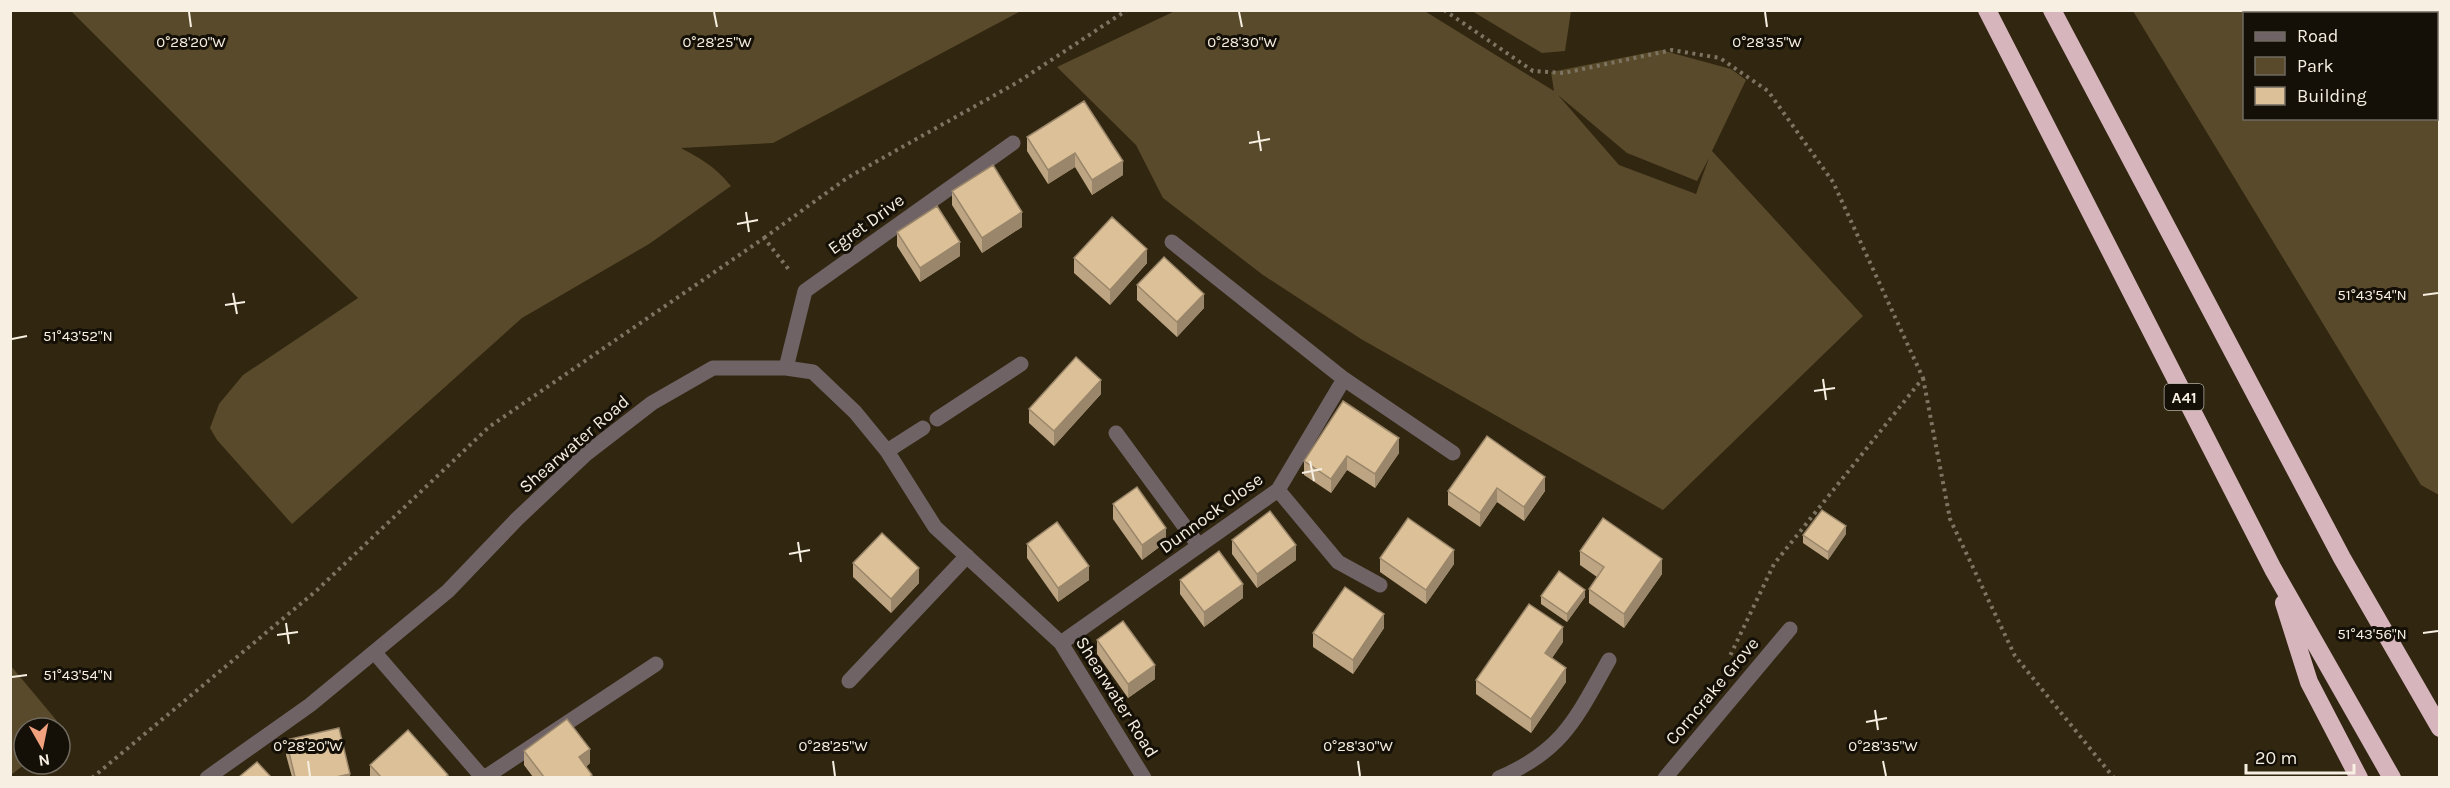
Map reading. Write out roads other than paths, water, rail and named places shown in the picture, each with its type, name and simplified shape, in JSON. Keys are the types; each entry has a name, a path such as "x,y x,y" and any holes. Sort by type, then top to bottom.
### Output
{"highway":[{"name":"A41","path":"1987,10 2273,569 2392,777"},
{"path":"2052,10 2342,558 2439,728"},
{"path":"2273,569 2309,682 2359,777"}],"street":[{"name":"Egret Drive","path":"786,368 805,291 1013,143"},
{"path":"1172,242 1344,378 1453,453"},
{"path":"938,419 1021,364"},
{"name":"Shearwater Road","path":"207,777 310,705 448,591 517,519 586,454 652,403 713,368 786,368 813,372 855,412 887,451 935,527 1061,643 1144,777"},
{"name":"Dunnock Close","path":"1061,643 1278,490 1344,378"},
{"path":"887,451 923,428"},
{"path":"1116,434 1199,546"},
{"path":"1278,490 1338,562 1380,585"},
{"path":"849,681 967,556"},
{"name":"Corncrake Grove","path":"1665,777 1790,629"},
{"path":"375,653 484,777 656,664"},
{"path":"1498,777 1531,761 1560,740 1610,660"}]}
